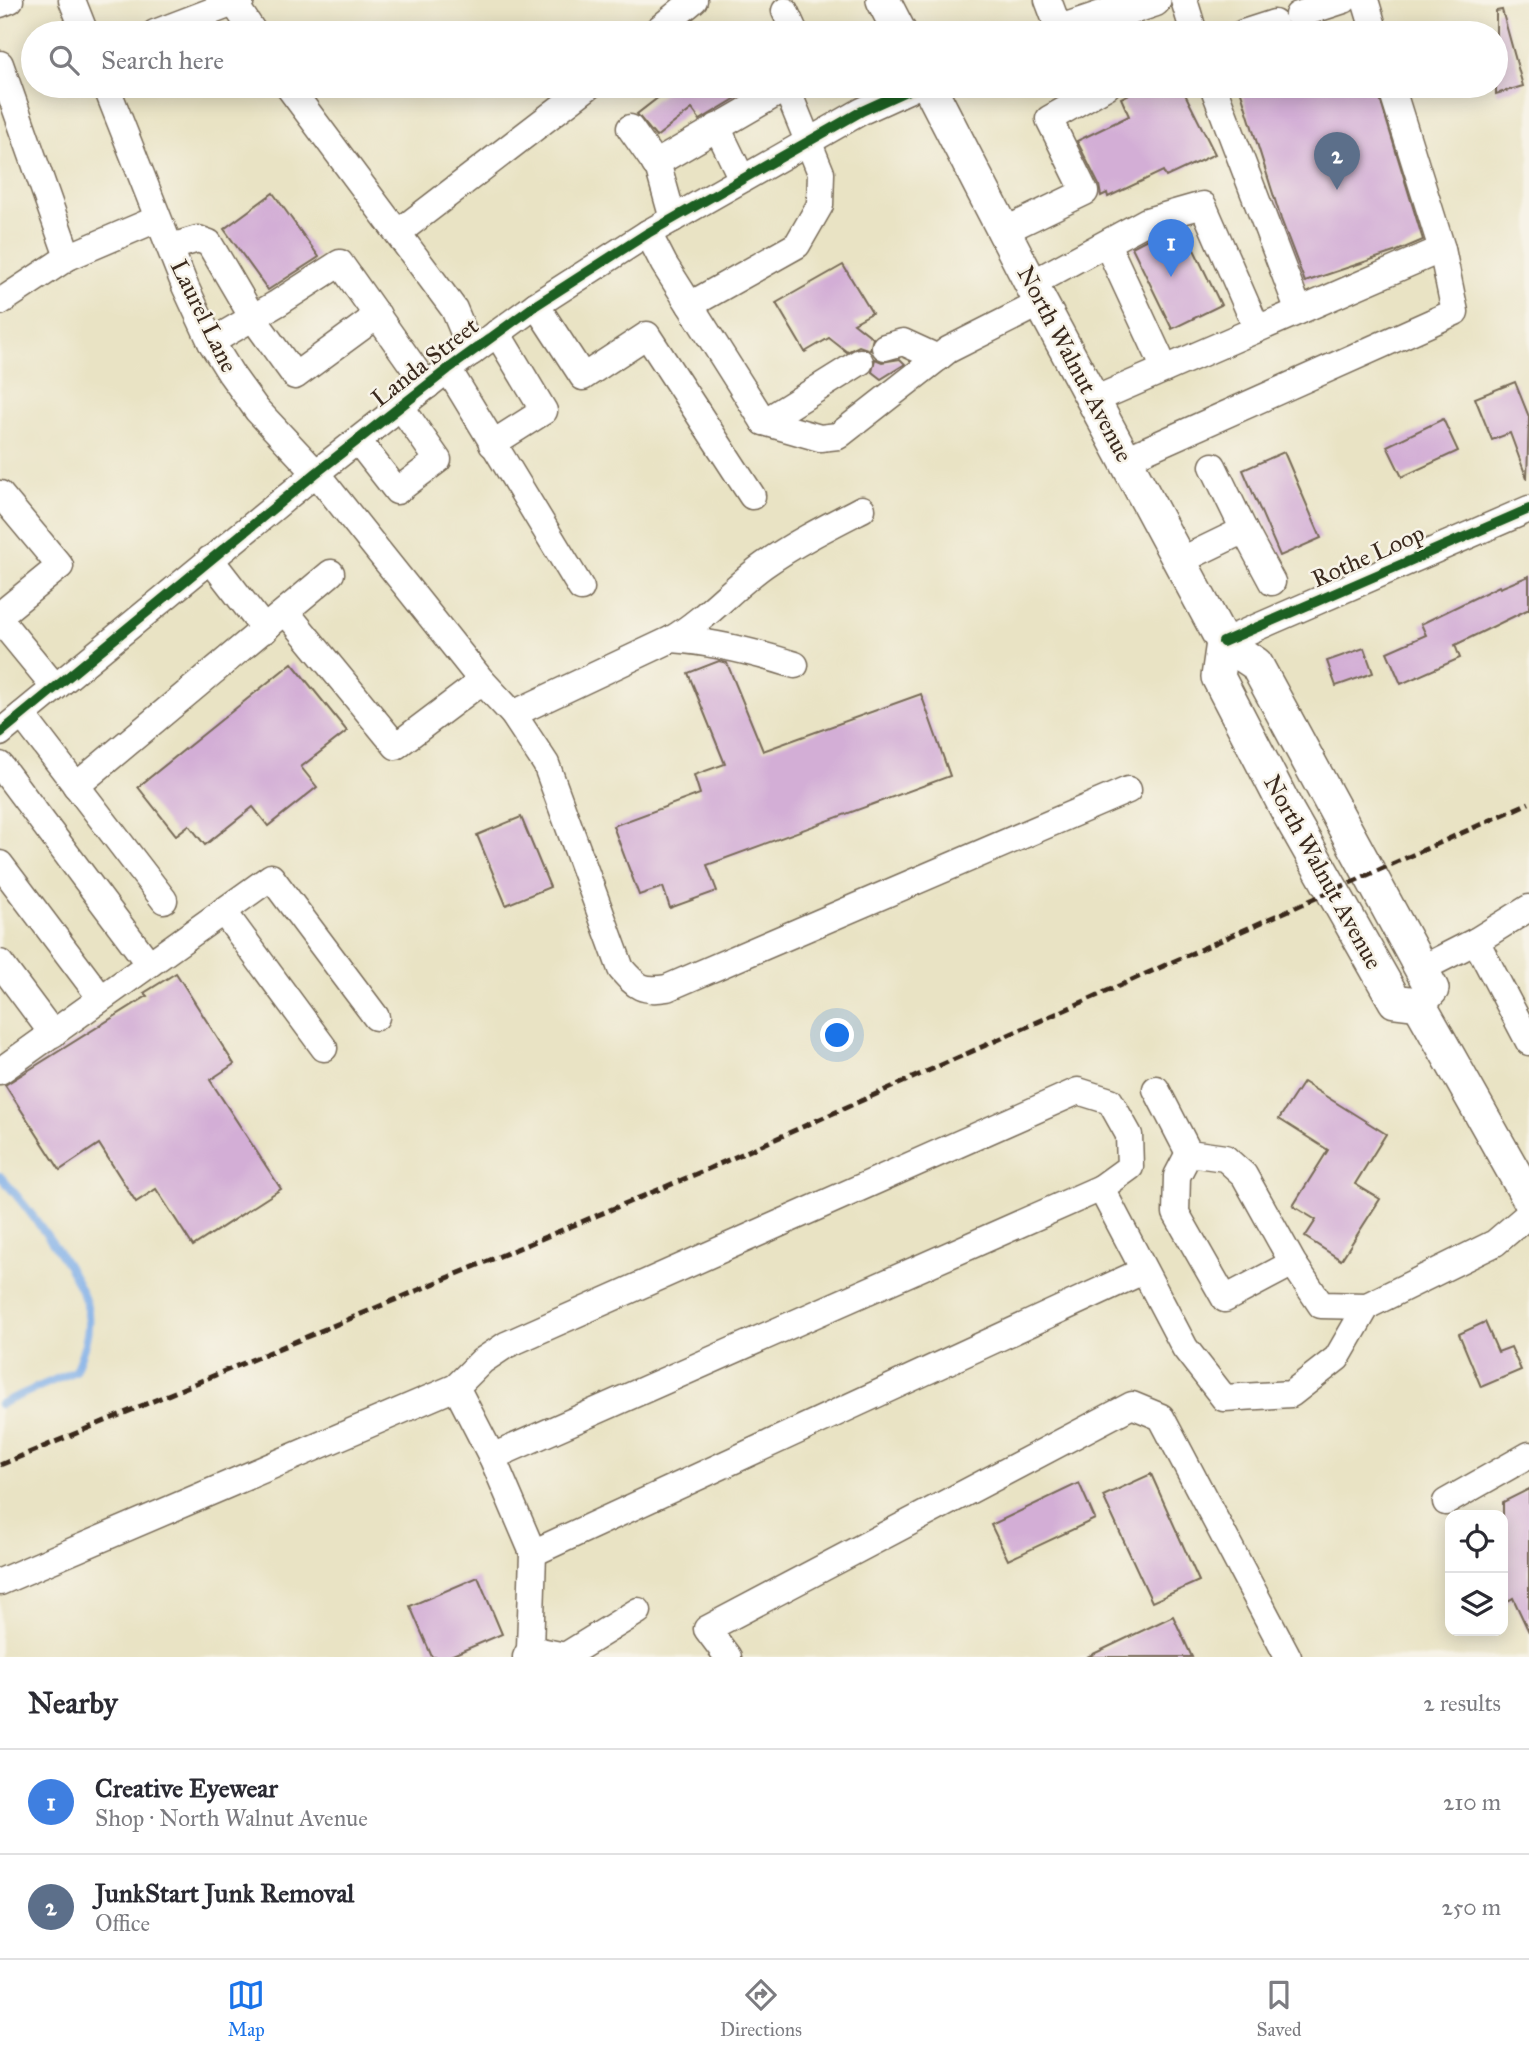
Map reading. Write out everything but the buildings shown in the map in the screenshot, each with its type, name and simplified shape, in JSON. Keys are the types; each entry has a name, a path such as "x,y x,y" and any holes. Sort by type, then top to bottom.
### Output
{"main road":[{"path":"883,0 894,21"},
{"path":"1095,21 1123,12"},
{"name":"North Walnut Avenue","path":"935,98 1223,642 1256,664 1432,989 1419,1004 1395,1002 1289,814 1217,677 1223,642"},
{"path":"1419,1004 1529,1199"}],"street":[{"path":"0,4 10,0"},
{"path":"72,0 80,21"},
{"path":"669,21 694,0"},
{"path":"1048,0 1054,21"},
{"path":"1184,0 1190,21"},
{"path":"1280,21 1345,0"},
{"path":"1365,0 1371,21"},
{"path":"186,21 237,1 248,21"},
{"path":"0,64 68,257"},
{"name":"Laurel Lane","path":"111,98 157,219 211,342 257,410 316,473 482,681 513,714 546,764 621,969 636,986 652,990 667,988 1128,790"},
{"path":"297,98 454,309 472,352"},
{"path":"399,232 573,98"},
{"path":"655,164 767,98"},
{"path":"690,305 797,244 820,205 821,173 792,98"},
{"name":"Landa Street","path":"0,733 316,473 448,369 536,305 648,233 862,111 891,98"},
{"path":"1004,231 1085,192 1049,119 1086,98"},
{"path":"1218,98 1299,312"},
{"path":"1126,459 1454,312 1442,249 1395,98"},
{"path":"717,127 742,179"},
{"path":"631,128 655,164 674,219"},
{"path":"648,233 664,264 764,422 820,438 838,436 938,358 1107,244 1147,220 1203,205 1257,329"},
{"path":"0,302 68,257 157,219"},
{"path":"171,247 198,239 209,243 253,318 295,376 378,315"},
{"path":"1107,244 1165,369"},
{"path":"1094,400 1442,249"},
{"path":"211,342 340,262 427,386"},
{"path":"536,305 583,377 647,335 752,496"},
{"path":"492,444 544,411 497,333"},
{"path":"885,347 903,342 938,358"},
{"path":"764,422 860,362"},
{"path":"448,369 581,588"},
{"path":"358,440 397,491 438,460 401,407"},
{"path":"1213,466 1272,582"},
{"path":"0,494 60,566 0,615"},
{"path":"513,714 672,639 694,626 765,564 811,535 862,509"},
{"name":"Rothe Loop","path":"1223,642 1529,509"},
{"path":"1180,561 1244,530"},
{"path":"210,559 265,630"},
{"path":"76,786 331,573"},
{"path":"286,612 396,746 482,681"},
{"path":"0,620 55,687"},
{"path":"672,639 734,646 795,665"},
{"path":"22,715 164,900"},
{"path":"0,765 149,964"},
{"path":"0,864 101,998"},
{"path":"0,1071 271,877 376,1017"},
{"path":"1421,969 1476,942 1529,908"},
{"path":"223,911 324,1048"},
{"path":"1476,942 1529,1042"},
{"path":"0,963 53,1034"},
{"path":"1156,1088 1189,1153"},
{"path":"0,1582 456,1387 482,1361 506,1345 1078,1091 1110,1101 1129,1135 1129,1167 1101,1188 492,1457"},
{"path":"1189,1153 1225,1158 1244,1175 1293,1263 1321,1305 1367,1306 1494,1243 1529,1214"},
{"path":"1189,1153 1177,1176 1176,1213 1225,1299 1293,1263"},
{"path":"1101,1188 1185,1348 1224,1398 1291,1394 1337,1358 1367,1306"},
{"path":"533,1553 1143,1271"},
{"path":"456,1387 492,1457 533,1553 528,1653 565,1656 638,1611"},
{"path":"728,1657 707,1629 1132,1405 1161,1417 1288,1657"},
{"path":"1446,1502 1529,1455"}],"waterway":[{"path":"0,1176 65,1262 85,1299 88,1313 85,1343 75,1371 0,1404"}],"railway":[{"path":"0,1465 708,1169 1529,803"}],"cycle path":[{"path":"0,733 316,473 448,369 536,305 648,233 862,111 891,98"},
{"path":"1223,642 1529,509"}],"place":[{"name":"JunkStart Junk Removal","path":"1337,190"},
{"name":"Creative Eyewear","path":"1171,277"}]}
